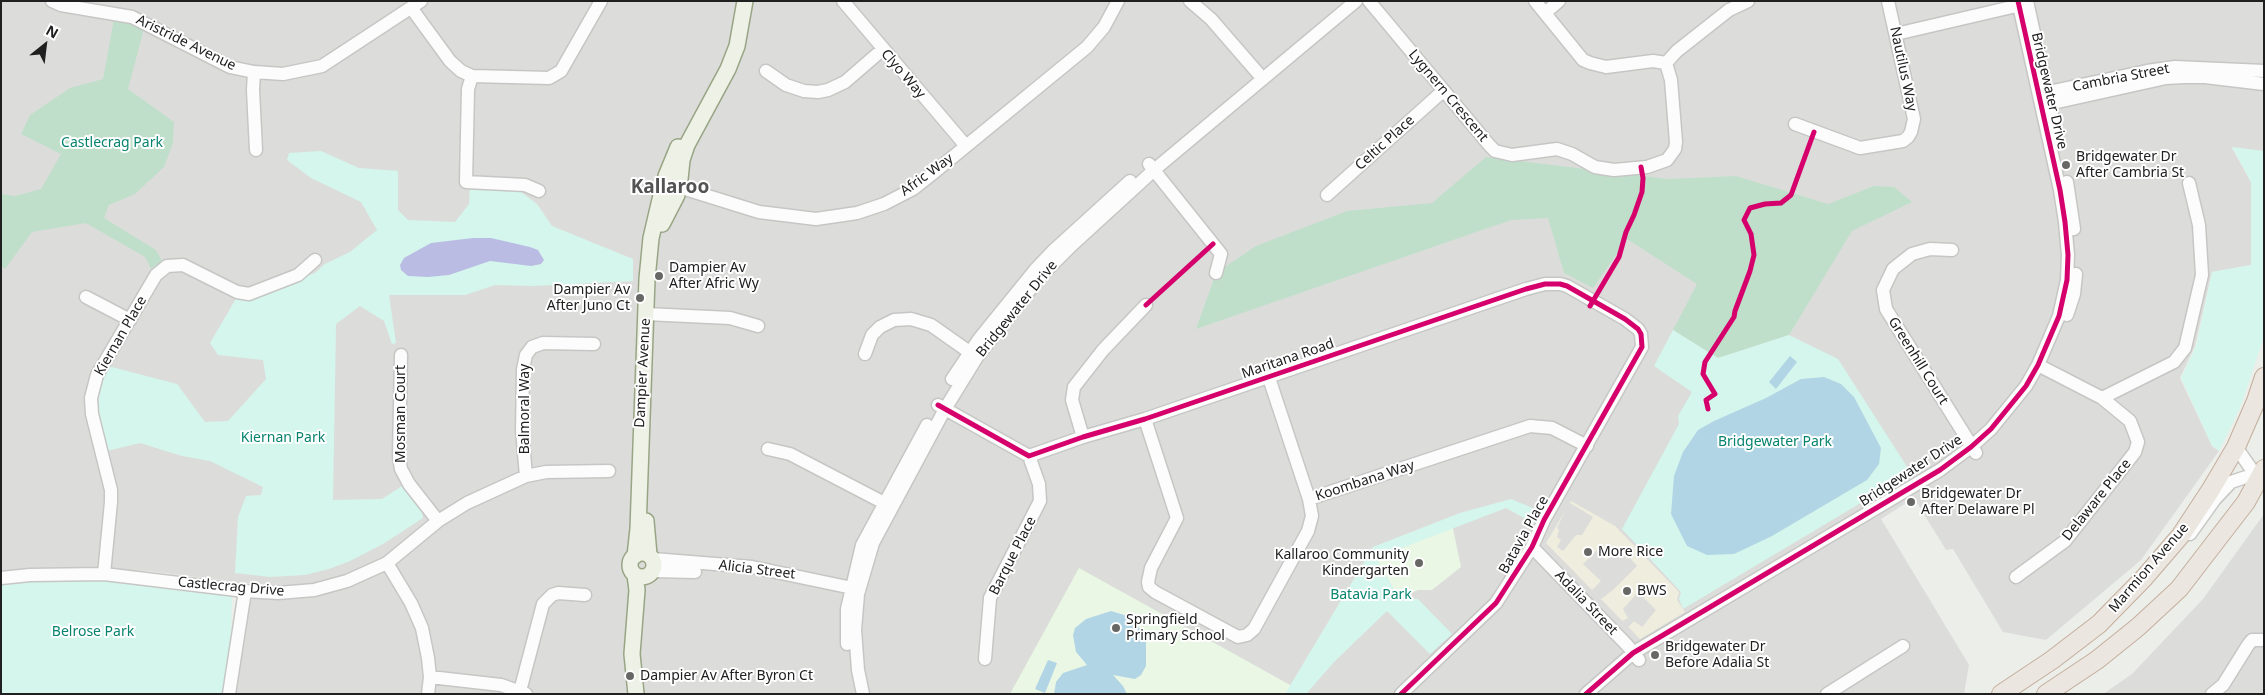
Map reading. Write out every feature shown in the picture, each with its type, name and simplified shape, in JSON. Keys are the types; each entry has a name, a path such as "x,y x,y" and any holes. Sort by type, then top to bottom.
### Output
{"highway":[{"name":"Marmion Avenue","path":"2000,694 2052,660 2099,624 2144,578 2181,536 2236,446 2256,401 2264,377"},
{"path":"2046,694 2104,655 2179,589 2246,502 2261,477"},
{"path":"2246,502 2264,501"}],"main road":[{"name":"Dampier Avenue","path":"650,314 647,279 652,238 662,191 668,196 676,184 683,136 721,66 732,35 738,1"},
{"name":"Dampier Avenue","path":"644,694 641,674 641,627 645,565 638,530 650,314 660,230 668,210 687,145 725,77 737,46 745,1"},
{"name":"Dampier Avenue","path":"636,694 632,654 633,619 637,590 645,565"}],"street":[{"name":"Aristride Avenue","path":"52,1 61,5 118,7 132,17 230,67 254,72 283,74 322,66 417,5"},
{"path":"417,5 450,61 461,71 472,76 549,78 561,71 601,1"},
{"name":"Clyo Way","path":"843,1 882,50 966,146"},
{"name":"Afric Way","path":"676,184 740,208 777,216 816,219 857,213 884,204 913,189 1087,47 1104,27 1118,1"},
{"name":"Bridgewater Drive","path":"854,694 846,628 854,591 887,505 942,407 974,355 1039,278 1152,167 1260,76 1343,1"},
{"name":"Bridgewater Drive","path":"1260,76 1356,1"},
{"name":"Lygnern Crescent","path":"1369,1 1490,146 1504,154 1564,150 1586,163 1603,169 1647,167 1667,160 1675,149 1676,142 1671,80 1666,63"},
{"path":"1535,1 1583,60 1590,64 1606,67 1653,61 1666,63 1729,10 1748,1"},
{"path":"1545,13 1559,1"},
{"name":"Nautilus Way","path":"1795,124 1860,148 1903,141 1908,137 1914,119 1888,1"},
{"path":"1192,2 1211,19 1260,76"},
{"path":"1896,34 2022,3"},
{"name":"Bridgewater Drive","path":"1586,694 1636,657 1934,483 1974,450 2042,367 2059,316 2067,280 2068,255 2062,198 2045,99 2022,3"},
{"path":"766,71 780,82 793,88 811,92 828,90 844,82 882,50"},
{"name":"Cambria Street","path":"2045,99 2147,71 2175,68 2264,71"},
{"path":"254,72 256,150"},
{"path":"472,76 468,89 466,182 525,185 539,190"},
{"name":"Cambria Street","path":"2045,99 2184,76 2264,84"},
{"name":"Celtic Place","path":"1327,195 1443,91"},
{"path":"1152,167 1221,254 1216,273"},
{"path":"2102,398 2174,362 2185,348 2202,275 2199,225 2189,183"},
{"name":"Greenhill Court","path":"1952,250 1930,249 1912,254 1893,269 1883,290 1886,309 1974,450"},
{"name":"Kiernan Place","path":"104,574 112,502 109,478 92,414 91,398 97,375 156,275 167,266 183,264 237,292 249,294 298,275 315,260"},
{"name":"Maritana Road","path":"1029,456 1269,378 1545,284 1567,286 1625,319 1638,329 1641,334"},
{"path":"86,297 130,320"},
{"path":"1083,437 1071,396 1074,387 1103,350 1146,305"},
{"path":"650,314 730,318 758,326"},
{"path":"865,354 872,335 880,327 894,320 912,319 931,324 974,355"},
{"name":"Batavia Place","path":"1401,694 1496,603 1532,547 1544,520 1642,347 1641,334"},
{"name":"Balmoral Way","path":"526,476 522,430 523,368 526,355 532,347 543,343 594,344"},
{"name":"Mosman Court","path":"401,355 399,457 401,469 409,484 438,521"},
{"name":"Delaware Place","path":"2016,577 2065,541 2135,452 2138,442 2130,421 2102,398 2042,367"},
{"path":"1269,378 1309,500"},
{"path":"942,407 1029,456"},
{"name":"Koombana Way","path":"1145,419 1177,518 1151,568 1148,582 1149,587 1230,634 1243,637 1254,629 1311,526 1312,516 1309,500 1530,426 1552,428 1587,446"},
{"path":"2181,536 2191,534 2215,499 2231,482 2261,477 2236,446"},
{"path":"768,449 790,454 887,505"},
{"name":"Barque Place","path":"985,659 988,606 993,591 1040,500 1039,484 1029,456"},
{"name":"Castlecrag Drive","path":"1,578 30,575 104,574 245,591 278,593 314,590 347,581 387,563 438,521 484,494 526,476 546,472 609,471"},
{"name":"Adalia Street","path":"1532,547 1636,657"},
{"path":"387,563 422,628 426,641 430,677 428,694"},
{"name":"Alicia Street","path":"645,565 752,567 854,591"},
{"path":"230,694 245,591"},
{"name":"Bridgewater Drive","path":"854,591 856,648 863,694"},
{"path":"430,677 485,683 523,692 542,604 552,595 558,593 584,595"},
{"path":"2212,694 2223,685 2252,640 2264,640"},
{"path":"1827,694 1903,646"},
{"name":"Bridgewater Drive","path":"1598,694 1636,657"}],"shaded area":[{"path":"1,1 2264,1 2264,151 2232,148 2251,182 2251,265 2212,272 2195,346 2180,378 2212,446 2219,451 2141,560 2046,640 2003,632 1953,549 1946,550 1914,498 1881,519 1969,665 1964,694 232,694 254,584 148,571 74,568 1,572"},
{"path":"491,238 530,247 538,250 544,260 541,264 531,266 490,261 449,275 428,277 408,276 401,270 400,265 404,258 431,243"},
{"path":"1562,498 1593,517 1582,535 1576,535 1563,551 1557,547 1561,540 1557,537 1559,530 1557,528 1565,511 1558,508"},
{"path":"1571,501 1615,526 1679,592 1677,600 1685,612 1640,639 1546,543"},
{"path":"2264,514 2264,694 2103,694 2132,674 2203,599"},
{"name":"Kallaroo Community Kindergarten","path":"1452,524 1461,567 1432,590 1418,590 1399,598 1376,558"},
{"path":"1620,547 1637,566 1601,599 1592,590 1601,581 1583,564 1597,550 1606,560"},
{"name":"Springfield Primary School","path":"1079,568 1292,686 1287,694 1010,694"},
{"path":"1638,592 1656,610 1642,627 1634,621 1625,631 1617,624 1628,618 1623,609"}],"green space":[{"name":"Castlecrag Park","path":"114,19 131,22 144,29 128,89 174,122 173,143 164,167 135,194 109,205 104,218 156,250 162,261 151,269 145,257 86,223 32,232 5,269 1,266 1,194 15,196 41,189 61,154 21,134 30,115 70,88 103,79"},
{"path":"2232,147 2264,151 2264,337 2240,408 2219,451 2212,446 2181,378 2196,346 2212,272 2251,265 2251,182"},
{"name":"Kiernan Park","path":"321,151 359,168 398,171 398,210 408,220 455,222 469,204 470,187 517,189 537,204 552,226 633,259 633,281 534,286 495,285 465,295 389,295 396,343 392,344 384,321 360,306 336,324 333,500 382,499 405,484 421,507 423,518 383,544 350,561 329,569 305,575 270,577 235,573 238,517 246,496 261,495 263,487 210,461 182,456 140,443 107,451 99,412 98,392 108,366 177,384 205,422 228,421 266,379 263,360 218,355 210,343 237,297 245,299 315,273 325,264 350,252 377,230 361,202 311,178 287,160 289,153"},
{"path":"1486,157 1668,179 1736,176 1828,204 1874,186 1894,187 1912,202 1852,231 1789,335 1718,358 1673,330 1697,284 1627,239 1593,288 1564,273 1548,218 1511,220 1196,329 1216,273 1256,246 1347,211 1432,203"},
{"name":"Bridgewater Park","path":"1673,330 1718,358 1789,335 1838,359 1911,473 1683,609 1679,599 1681,592 1622,529 1679,424 1678,416 1692,392 1654,366"},
{"path":"1790,356 1797,362 1776,389 1769,382"},
{"path":"1824,377 1841,384 1854,397 1881,448 1879,464 1867,480 1772,536 1734,554 1707,555 1687,546 1671,514 1674,476 1683,452 1698,430 1801,379"},
{"name":"Batavia Park","path":"1511,499 1547,514 1540,527 1506,508 1376,558 1399,598 1418,599 1452,634 1430,654 1387,611 1335,661 1306,694 1285,694 1373,547 1460,513"},
{"name":"Belrose Park","path":"104,570 232,597 229,694 1,694 1,580"},
{"path":"1111,611 1131,617 1141,630 1146,641 1146,666 1141,675 1135,679 1113,675 1123,686 1127,694 1054,694 1056,682 1063,673 1087,665 1076,652 1073,635 1075,628 1086,619"},
{"path":"1048,660 1057,663 1045,693 1035,689"}],"cycle path":[{"path":"1586,694 1633,653 1940,470 1991,429 2026,386 2038,365 2059,316 2067,280 2068,255 2060,190 2018,1"},
{"path":"1708,409 1706,400 1715,394 1703,374 1705,362 1734,317 1754,255 1751,234 1744,220 1750,208 1765,204 1781,203 1791,195 1814,132"},
{"path":"1590,306 1619,257 1626,232 1642,192 1643,178 1641,167"},
{"path":"1146,305 1213,244"},
{"path":"938,405 1029,456 1083,437 1145,419 1545,284 1567,286 1625,319 1638,329 1641,334 1642,347 1544,520 1532,547 1496,603 1401,694"}],"place":[{"name":"Bridgewater Dr After Cambria St","path":"2066,165"},
{"name":"Dampier Av After Afric Wy","path":"659,276"},
{"name":"Dampier Av After Juno Ct","path":"640,298"},
{"name":"Bridgewater Dr After Delaware Pl","path":"1911,502"},
{"name":"More Rice","path":"1588,552"},
{"name":"Kallaroo Community Kindergarten","path":"1419,563"},
{"name":"BWS","path":"1627,591"},
{"name":"Springfield Primary School","path":"1116,628"},
{"name":"Bridgewater Dr Before Adalia St","path":"1655,655"},
{"name":"Dampier Av After Byron Ct","path":"630,676"}],"district":[{"name":"Kallaroo","path":"670,188"}]}
